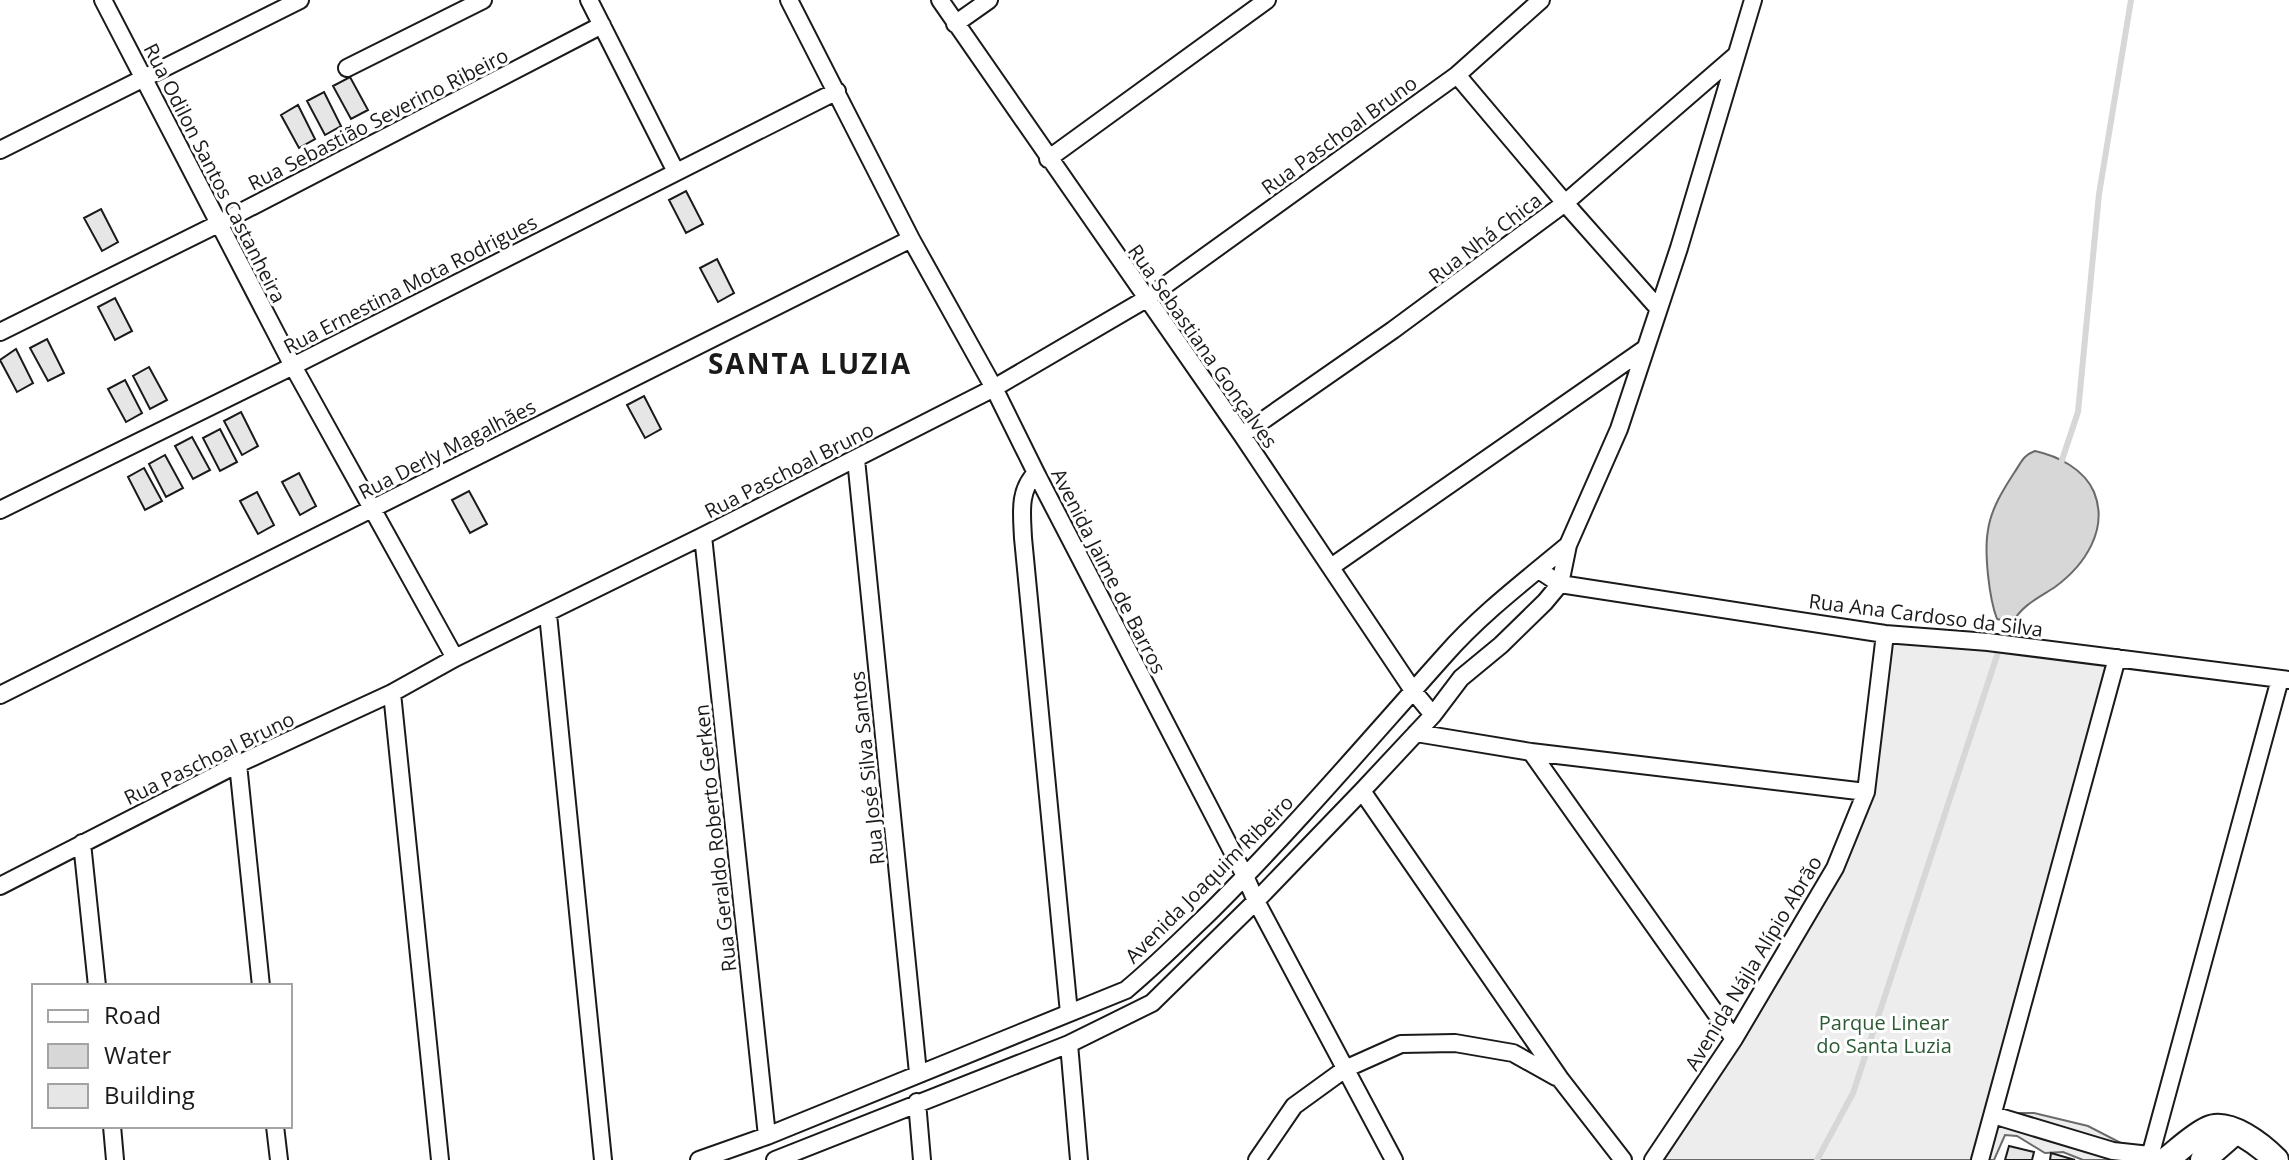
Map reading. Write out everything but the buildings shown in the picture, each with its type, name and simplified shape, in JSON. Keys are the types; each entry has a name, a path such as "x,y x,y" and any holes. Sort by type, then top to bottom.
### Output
{"street":[{"name":"Rua Odilon Santos Castanheira","path":"103,0 293,366 455,658"},
{"path":"0,150 300,0"},
{"path":"347,68 483,0"},
{"path":"589,0 676,172"},
{"name":"Avenida Jaime de Barros","path":"789,0 911,239 994,388 1256,901 1394,1160"},
{"name":"Rua Sebastiana Gonçalves","path":"940,0 1242,435 1414,692 1433,715"},
{"path":"955,24 989,0"},
{"path":"1048,159 1267,0"},
{"name":"Rua Paschoal Bruno","path":"0,886 238,764 392,693 455,658 994,388 1146,299 1457,75 1541,0"},
{"path":"775,1160 1069,1044 1152,1003 1362,791 1433,715 1461,678 1545,602 1560,584 1568,545 1619,429 1679,248 1753,0"},
{"name":"Rua Sebastião Severino Ribeiro","path":"0,332 220,223 602,25"},
{"name":"Rua Nhá Chica","path":"1242,435 1393,330 1565,203 1737,54"},
{"path":"1457,75 1658,308"},
{"name":"Rua Ernestina Mota Rodrigues","path":"0,510 837,91"},
{"name":"Rua Derly Magalhães","path":"0,695 911,239"},
{"path":"1331,567 1643,350"},
{"name":"Rua José Silva Santos","path":"856,459 918,1073"},
{"path":"1036,473 1023,491 1023,538 1069,1013"},
{"name":"Rua Geraldo Roberto Gerken","path":"703,536 767,1136"},
{"name":"Avenida Joaquim Ribeiro","path":"699,1160 767,1136 1126,990 1245,876 1447,652 1501,601 1568,545"},
{"path":"1539,570 1560,584"},
{"name":"Rua Ana Cardoso da Silva","path":"1560,584 1885,634 1988,642 2284,680"},
{"path":"548,614 603,1160"},
{"name":"Avenida Nájla Alípio Abrão","path":"1653,1160 1734,1039 1835,868 1866,792 1885,634"},
{"path":"1980,1160 2117,658"},
{"path":"2155,1158 2284,680"},
{"path":"392,693 440,1160"},
{"path":"1416,733 1531,752 1866,792"},
{"path":"1531,752 1734,1039"},
{"path":"238,764 261,984"},
{"path":"1362,791 1561,1080 1623,1160"},
{"path":"82,843 97,984"},
{"path":"1257,1160 1294,1106 1345,1069 1401,1044 1455,1043 1513,1053 1561,1080"},
{"path":"1069,1044 1079,1160"},
{"path":"917,1102 922,1160"},
{"path":"1993,1115 2113,1151 2155,1158 2217,1126 2235,1132 2266,1156"},
{"path":"112,1128 115,1160"},
{"path":"275,1128 279,1160"},
{"path":"2203,1160 2235,1132"}],"shaded area":[{"name":"Parque Linear do Santa Luzia","path":"1885,634 2117,658 2001,1109 2012,1113 2034,1113 2088,1126 2121,1143 2130,1160 2083,1160 2063,1152 2045,1153 2017,1136 2005,1135 1994,1160 1653,1160 1835,868 1866,792"}],"water":[{"path":"2035,451 2061,460 2084,477 2094,492 2098,519 2091,545 2076,568 2055,587 2026,606 2013,622 1997,619 1994,610 1987,562 1988,530 2006,486 2023,460"}],"waterway":[{"path":"2060,466 2078,412 2099,194 2131,0"},
{"path":"1817,1160 1853,1093 2011,613"}],"district":[{"name":"SANTA LUZIA","path":"810,363"}]}
